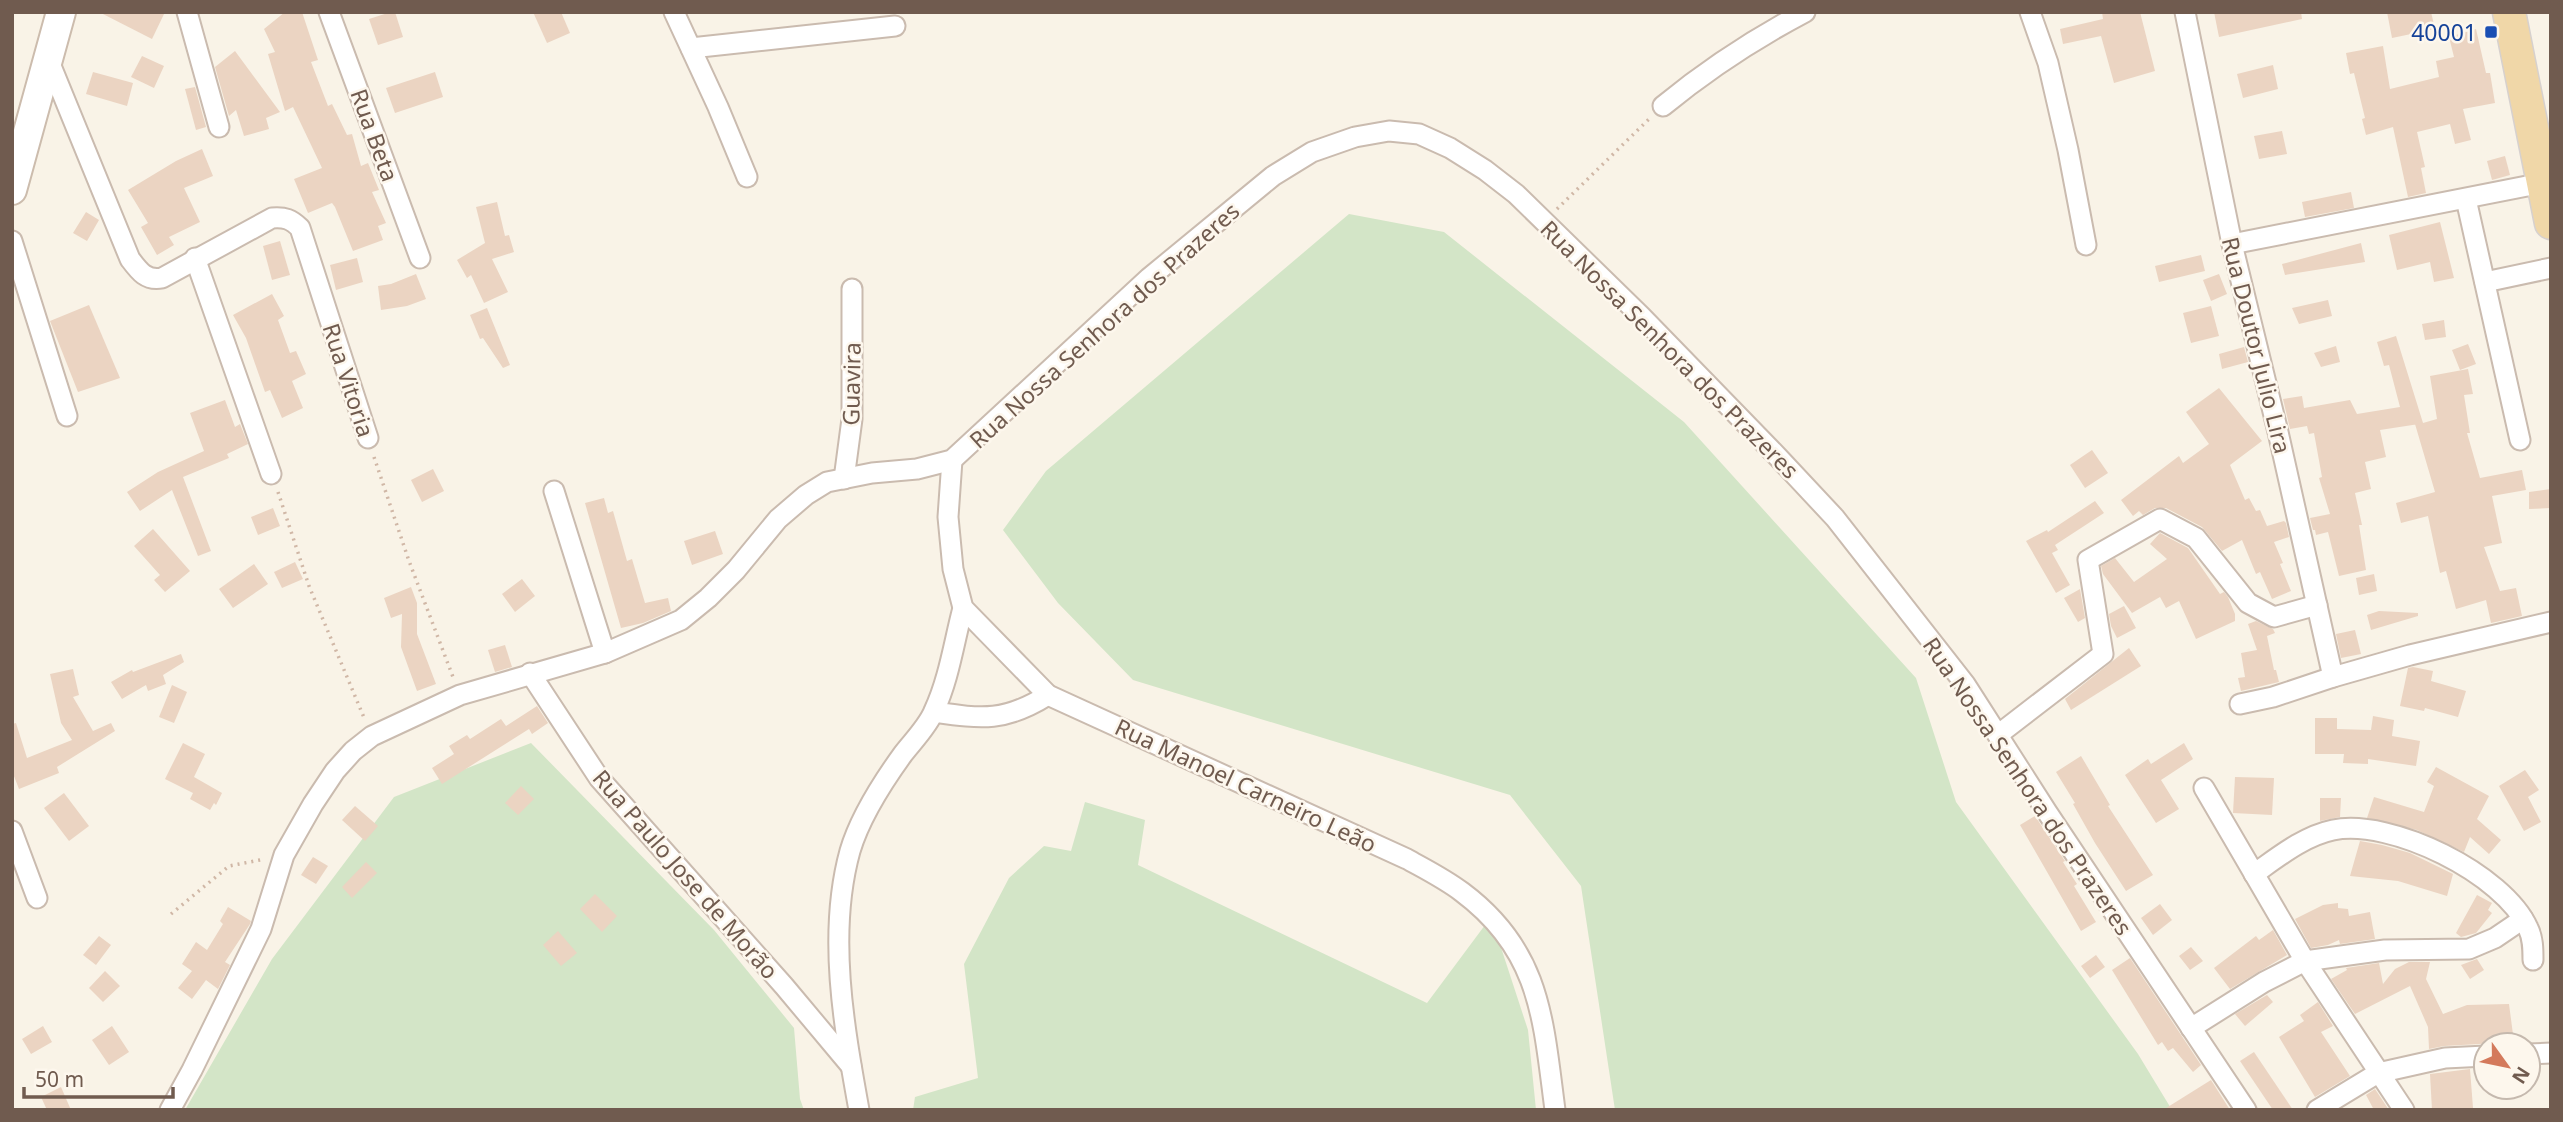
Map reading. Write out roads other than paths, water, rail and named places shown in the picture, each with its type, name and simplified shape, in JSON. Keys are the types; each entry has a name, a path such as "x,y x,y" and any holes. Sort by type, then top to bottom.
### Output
{"main road":[{"path":"12,190 61,12"},
{"path":"2509,12 2551,223"}],"street":[{"path":"187,12 219,127"},
{"name":"Rua Beta","path":"329,12 420,258"},
{"path":"674,12 747,177"},
{"path":"1664,106 1708,69 1759,36 1805,12"},
{"path":"2030,12 2048,63 2086,245"},
{"name":"Rua Doutor Julio Lira","path":"2185,12 2232,244 2333,677"},
{"path":"691,48 895,26"},
{"name":"Rua Vitoria","path":"49,61 130,258 146,276 162,278 272,218 284,217 292,220 300,229 368,438"},
{"name":"Rua Nossa Senhora dos Prazeres","path":"170,1110 261,929 284,855 313,804 335,771 353,751 372,736 460,695 605,653 681,620 736,570 778,519 806,495 827,482 917,469 952,460 1149,278 1273,176 1312,152 1366,135 1389,131 1419,135 1450,148 1516,194 1778,457 1835,518 1965,684 2246,1110"},
{"path":"2232,244 2542,183"},
{"path":"2466,199 2520,440"},
{"path":"12,242 66,416"},
{"path":"195,258 271,474"},
{"path":"2485,282 2551,268"},
{"name":"Guavira","path":"844,479 852,419 852,289"},
{"name":"Rua Manoel Carneiro Leão","path":"952,460 948,517 953,569 963,608 1048,695 1357,835 1407,859 1462,891 1500,926 1527,966 1542,1012 1555,1110"},
{"path":"554,491 605,653"},
{"path":"1999,734 2102,654 2088,561 2160,519 2196,538 2248,603 2274,617 2317,605"},
{"path":"859,1110 851,1066 839,960 840,905 850,850 886,777 934,712 963,608"},
{"path":"2240,704 2273,697 2421,653 2551,622"},
{"name":"Rua Paulo Jose de Morão","path":"530,673 599,778 784,986 851,1066"},
{"path":"934,712 975,718 1004,716 1031,706 1048,695"},
{"path":"2204,788 2305,961 2404,1110"},
{"path":"2254,874 2316,835 2334,830 2361,830 2410,841 2459,860 2511,904 2523,919 2533,943 2533,960"},
{"path":"12,831 37,898"},
{"path":"2191,1028 2264,982 2305,961 2385,950 2469,948 2495,938 2523,919"},
{"path":"2317,1110 2378,1073 2445,1058 2472,1057"}],"place":[{"name":"40001","path":"2491,32"}]}
